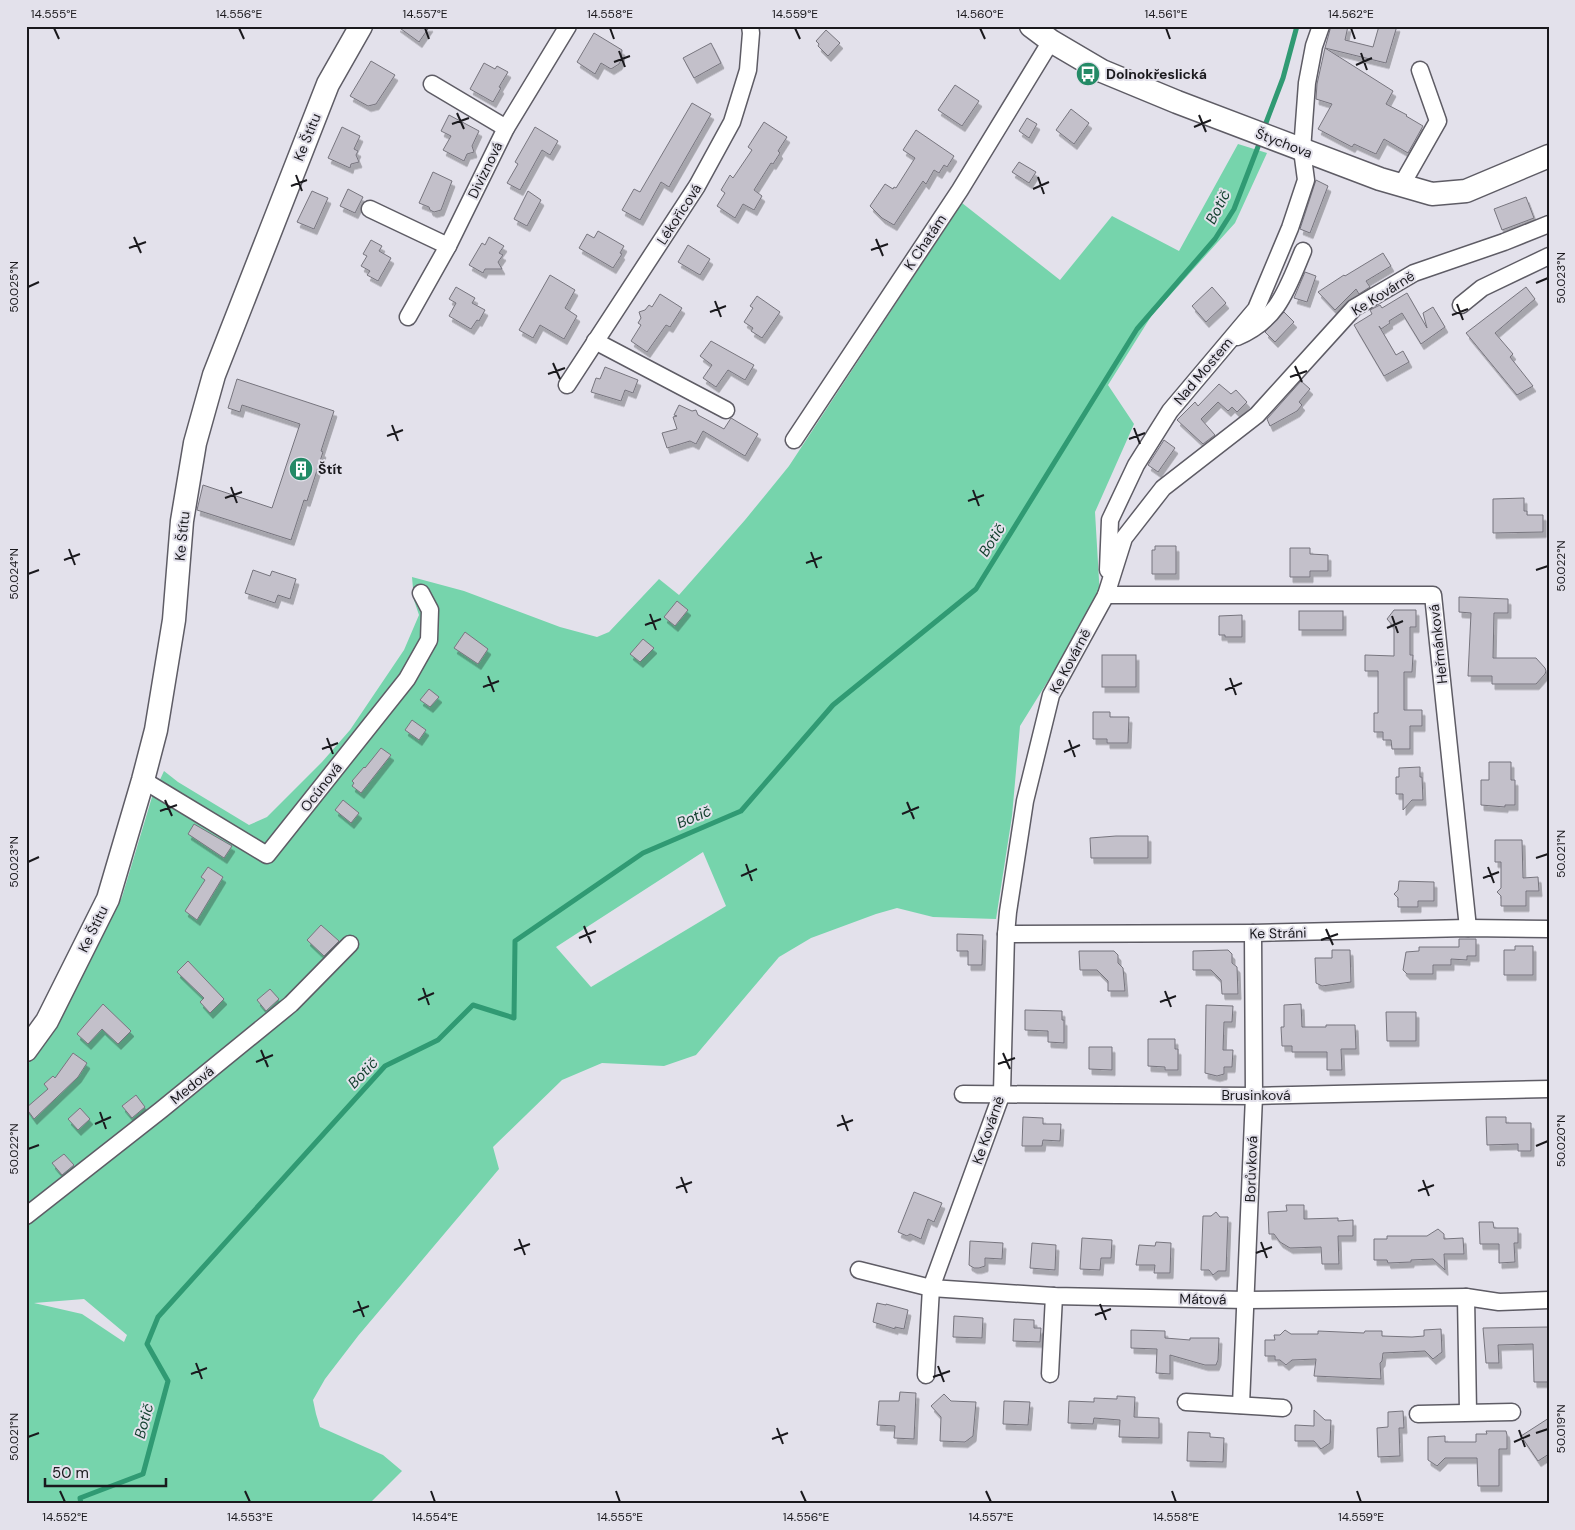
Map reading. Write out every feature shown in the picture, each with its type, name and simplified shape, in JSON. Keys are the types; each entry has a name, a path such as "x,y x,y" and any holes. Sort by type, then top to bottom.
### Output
{"street":[{"name":"Ke Štítu","path":"26,1050 47,1020 108,899 156,730 174,620 182,521 195,444 212,384 328,84 361,26"},
{"name":"Diviznová","path":"408,317 448,246 506,128 568,26"},
{"name":"Lékořicová","path":"567,385 697,186 732,122 748,70 750,26"},
{"name":"Štychova","path":"1031,26 1051,41 1102,71 1296,148 1401,186 1432,194 1466,191 1549,156"},
{"name":"Nad Mostem","path":"1106,595 1110,520 1136,465 1170,411 1256,309 1290,228 1306,180 1296,148 1306,83 1314,46 1321,26"},
{"name":"K Chatám","path":"794,440 960,190 1051,41"},
{"path":"1401,186 1438,121 1420,70"},
{"path":"432,84 506,128"},
{"path":"370,209 448,246"},
{"name":"Ke Kovárně","path":"926,1375 931,1288 1002,1093 1006,934 1025,800 1051,695 1106,595 1124,538 1163,488 1258,415 1354,308 1414,273 1504,242 1549,224"},
{"path":"1228,341 1246,333 1271,315 1282,300 1303,251"},
{"path":"1461,306 1482,288 1549,256"},
{"path":"595,341 726,410"},
{"name":"Ocúnová","path":"143,780 267,855 407,679 429,640 430,610 421,593"},
{"name":"Heřmánková","path":"1106,595 1433,595 1468,928"},
{"name":"Ke Stráni","path":"1006,934 1253,933 1549,928"},
{"name":"Borůvková","path":"1241,1405 1254,1096 1253,933"},
{"name":"Medová","path":"26,1216 290,1004 350,944"},
{"name":"Brusinková","path":"964,1094 1254,1096 1549,1089"},
{"name":"Mátová","path":"859,1270 931,1288 1054,1296 1246,1300 1466,1297 1499,1302 1549,1300"},
{"path":"1050,1374 1054,1296"},
{"path":"1466,1297 1468,1412"},
{"path":"1186,1402 1283,1408"},
{"path":"1418,1414 1512,1412"}],"green space":[{"path":"1238,144 1267,153 1235,223 1152,315 1108,385 1134,424 1095,512 1100,597 1020,726 1012,816 996,919 933,917 897,908 811,938 779,957 696,1055 664,1066 602,1063 562,1080 493,1147 499,1169 358,1336 325,1379 313,1400 320,1427 383,1455 402,1471 369,1504 26,1504 26,1067 69,1003 122,897 152,797 164,771 178,782 249,825 267,817 322,762 350,730 404,650 419,615 414,600 412,577 464,591 560,627 597,637 609,632 659,579 679,595 745,520 789,466 962,203 1060,280 1112,216 1179,251","holes":["703,852 726,906 591,987 556,947","84,1299 127,1335 124,1342 82,1314 34,1303"]}],"building":[{"path":"397,26 430,26 419,42"},
{"path":"1331,26 1348,26 1345,40 1373,47 1379,26 1397,26 1386,63 1325,48"},
{"path":"826,30 840,43 828,56 818,46 819,44 816,41"},
{"path":"594,33 622,50 619,64 611,69 601,63 595,74 577,62"},
{"path":"711,43 721,63 694,78 683,58"},
{"path":"1325,48 1393,91 1386,104 1423,126 1408,153 1384,139 1376,154 1354,144 1352,147 1318,129 1332,104 1316,99 1317,84"},
{"path":"371,61 395,75 376,104 368,106 350,96"},
{"path":"484,63 495,69 497,66 508,72 493,102 470,89"},
{"path":"955,85 979,101 962,126 938,110"},
{"path":"692,103 711,114 669,187 661,182 640,220 622,210 634,189 640,192"},
{"path":"1071,109 1089,123 1074,144 1056,130"},
{"path":"449,115 479,131 472,146 474,152 467,154 464,161 443,150 451,136 441,131"},
{"path":"1027,118 1037,124 1029,138 1019,131"},
{"path":"764,122 787,137 778,151 780,153 773,164 771,163 754,190 762,196 754,210 743,204 735,218 717,206 725,193 721,190 730,175 733,178 752,150 748,147"},
{"path":"342,127 360,136 354,149 358,151 356,155 359,162 351,164 350,168 328,158"},
{"path":"535,127 558,141 550,155 542,150 520,190 507,183 518,164 515,162"},
{"path":"916,130 954,156 947,167 944,165 939,173 934,170 926,184 923,181 894,225 882,218 870,206 885,184 893,189 894,187 896,188 915,158 903,150"},
{"path":"1019,162 1036,172 1029,183 1012,172"},
{"path":"433,172 452,181 441,210 434,212 429,207 419,203"},
{"path":"1316,180 1328,186 1310,233 1300,229"},
{"path":"348,189 363,197 355,213 340,206"},
{"path":"312,191 328,198 314,229 297,222"},
{"path":"528,191 541,200 527,226 514,219"},
{"path":"1526,197 1534,218 1502,230 1494,209"},
{"path":"598,231 624,246 620,253 622,254 613,268 579,248 587,234 594,238"},
{"path":"489,237 504,246 499,253 503,255 498,262 502,269 485,269 483,273 469,265 482,243 485,245"},
{"path":"371,240 382,246 379,251 391,258 378,281 367,275 370,271 361,266 367,256 363,254"},
{"path":"688,245 710,259 700,275 678,262"},
{"path":"1383,253 1391,266 1366,281 1370,287 1359,294 1356,289 1335,310 1318,292 1344,275"},
{"path":"1305,272 1316,276 1307,302 1294,298"},
{"path":"550,275 575,290 565,308 577,316 564,339 540,325 533,338 519,330"},
{"path":"456,287 475,298 472,303 485,310 479,321 477,320 471,329 449,316 456,303 449,299"},
{"path":"1212,287 1226,303 1206,322 1192,306"},
{"path":"1526,287 1535,299 1495,333 1513,354 1510,357 1533,386 1517,395 1466,333"},
{"path":"1407,293 1427,328 1423,313 1433,307 1445,327 1421,344 1402,313 1389,321 1390,323 1381,329 1379,326 1396,355 1403,351 1409,362 1384,376 1354,325 1372,314 1370,310 1380,305 1382,308"},
{"path":"660,294 682,308 670,327 666,325 647,352 631,341 641,325 638,323 641,318 639,312 645,310 649,305 652,307"},
{"path":"757,296 780,312 762,338 751,331 753,328 744,322 753,308 750,306"},
{"path":"1284,312 1294,322 1275,342 1265,332"},
{"path":"711,341 754,365 745,380 728,370 716,387 703,378 712,365 700,356"},
{"path":"605,367 638,380 633,393 625,390 621,401 591,392 596,378 600,379"},
{"name":"Štít","path":"237,379 334,411 307,501 304,500 291,540 197,510 203,485 272,508 300,424 242,405 240,412 228,408"},
{"path":"1301,381 1310,389 1299,402 1302,405 1297,411 1270,426 1267,419"},
{"path":"1219,384 1231,394 1236,390 1247,402 1237,412 1232,407 1228,411 1218,402 1201,419 1215,435 1203,444 1177,420 1195,402 1198,406"},
{"path":"679,405 692,411 696,410 698,415 724,429 731,418 758,434 745,456 703,431 696,444 690,441 667,448 662,433 677,429 673,417 677,416 674,415"},
{"path":"1164,440 1175,448 1158,472 1148,465"},
{"path":"1524,498 1524,511 1527,511 1527,515 1543,515 1543,532 1493,533 1493,499"},
{"path":"1155,546 1176,546 1176,574 1152,574 1152,550 1155,550"},
{"path":"1290,548 1310,548 1310,554 1328,555 1328,571 1310,571 1310,577 1290,577"},
{"path":"253,570 270,576 272,571 296,579 290,599 278,595 275,603 245,593"},
{"path":"1459,597 1508,599 1508,613 1494,613 1493,658 1536,658 1546,671 1536,684 1492,684 1492,676 1468,676 1471,613 1459,612"},
{"path":"677,601 688,610 675,626 664,617"},
{"path":"1394,610 1416,610 1416,627 1410,627 1410,655 1413,655 1412,672 1404,672 1404,710 1422,710 1422,726 1410,726 1410,749 1392,749 1391,740 1383,740 1383,732 1374,732 1374,713 1378,713 1378,671 1365,671 1365,655 1394,656 1394,627 1387,619"},
{"path":"1299,611 1343,611 1343,630 1299,630"},
{"path":"1242,615 1242,637 1219,635 1219,616"},
{"path":"465,632 488,649 478,664 454,648"},
{"path":"643,639 654,648 640,662 630,654"},
{"path":"1102,655 1136,655 1136,687 1102,687"},
{"path":"429,689 439,697 430,707 420,700"},
{"path":"1093,712 1110,712 1110,717 1129,717 1128,743 1107,743 1107,739 1093,739"},
{"path":"412,720 426,730 419,740 405,730"},
{"path":"381,748 391,755 361,793 352,786 354,783 352,781"},
{"path":"1489,762 1511,762 1511,780 1515,780 1515,805 1505,805 1505,807 1481,805 1481,780 1489,780"},
{"path":"1420,767 1423,800 1412,800 1403,810 1403,794 1396,794 1396,777 1399,777 1399,768"},
{"path":"343,800 359,813 351,823 335,810"},
{"path":"194,824 232,846 224,858 188,834"},
{"path":"1148,836 1148,858 1091,858 1090,838"},
{"path":"1495,840 1522,840 1523,878 1538,877 1539,891 1526,891 1526,906 1501,906 1501,896 1497,892 1501,888 1501,862 1495,862"},
{"path":"208,867 223,877 197,920 185,911 205,880 201,877"},
{"path":"1399,881 1434,882 1434,901 1418,901 1418,907 1398,907 1398,898 1394,894 1398,890"},
{"path":"321,925 339,941 324,956 307,940"},
{"path":"957,934 983,935 982,965 968,965 968,951 957,951"},
{"path":"1459,939 1476,939 1476,956 1467,956 1467,960 1451,959 1451,965 1433,965 1433,974 1407,974 1403,970 1406,952 1419,951 1419,947 1459,947"},
{"path":"1515,946 1533,946 1533,975 1504,975 1504,950 1515,950"},
{"path":"1228,950 1232,954 1232,963 1237,967 1238,994 1222,994 1221,980 1211,970 1193,970 1193,951"},
{"path":"1332,950 1350,950 1351,982 1322,986 1316,983 1315,958 1332,958"},
{"path":"1079,951 1114,951 1118,955 1118,963 1123,968 1125,991 1108,991 1108,981 1097,970 1080,970"},
{"path":"188,961 224,999 210,1013 200,1002 204,998 177,972"},
{"path":"270,989 279,999 266,1011 257,1000"},
{"path":"103,1004 131,1031 118,1044 102,1029 88,1044 77,1034"},
{"path":"1301,1004 1302,1027 1355,1025 1356,1049 1341,1049 1342,1070 1327,1070 1327,1052 1292,1052 1292,1046 1282,1046 1281,1027 1284,1027 1284,1005"},
{"path":"1206,1005 1233,1006 1232,1022 1224,1022 1223,1050 1233,1050 1232,1067 1224,1067 1224,1074 1217,1076 1205,1073"},
{"path":"1025,1010 1062,1011 1064,1043 1048,1042 1048,1031 1025,1030"},
{"path":"1386,1012 1416,1012 1416,1041 1387,1041"},
{"path":"1148,1039 1175,1039 1175,1049 1178,1049 1178,1070 1165,1070 1165,1067 1148,1066"},
{"path":"1089,1047 1112,1047 1112,1070 1089,1069"},
{"path":"73,1053 87,1063 78,1077 34,1119 26,1108 48,1089 44,1084 53,1076 55,1078"},
{"path":"136,1095 145,1107 132,1118 122,1106"},
{"path":"80,1108 90,1119 78,1130 68,1119"},
{"path":"1023,1117 1043,1118 1043,1124 1061,1124 1060,1141 1043,1140 1042,1146 1022,1146"},
{"path":"1486,1117 1506,1117 1506,1123 1531,1123 1531,1151 1518,1151 1518,1144 1487,1145"},
{"path":"64,1154 74,1165 62,1175 52,1163"},
{"path":"914,1192 942,1203 934,1222 928,1219 921,1239 910,1234 907,1236 898,1232"},
{"path":"1286,1205 1304,1205 1304,1219 1338,1218 1338,1221 1353,1220 1353,1236 1338,1236 1339,1264 1322,1264 1321,1247 1290,1248 1280,1242 1274,1234 1269,1234 1268,1212 1287,1211"},
{"path":"1216,1212 1220,1217 1228,1217 1226,1271 1218,1271 1213,1275 1209,1270 1201,1270 1203,1216 1211,1216"},
{"path":"1479,1222 1493,1222 1494,1228 1518,1228 1518,1243 1514,1243 1515,1262 1499,1263 1499,1244 1480,1244"},
{"path":"1438,1229 1444,1234 1444,1239 1463,1238 1464,1254 1444,1254 1445,1270 1433,1259 1388,1263 1387,1260 1374,1260 1374,1239 1387,1239 1387,1236 1427,1236"},
{"path":"1082,1238 1112,1240 1111,1258 1101,1258 1100,1270 1080,1269"},
{"path":"970,1241 1003,1243 1002,1259 985,1258 985,1266 974,1268 969,1265"},
{"path":"1156,1242 1171,1243 1170,1273 1154,1273 1155,1265 1136,1265 1139,1245 1155,1246"},
{"path":"1032,1243 1056,1245 1055,1270 1030,1268"},
{"path":"877,1303 908,1310 904,1329 895,1327 895,1329 873,1322"},
{"path":"954,1316 983,1318 982,1338 953,1337"},
{"path":"1014,1319 1034,1320 1034,1328 1041,1328 1040,1342 1013,1341"},
{"path":"1549,1327 1549,1382 1534,1382 1533,1344 1498,1345 1499,1363 1486,1363 1483,1328"},
{"path":"1441,1329 1442,1352 1433,1359 1425,1351 1383,1353 1380,1363 1381,1379 1314,1376 1316,1359 1292,1360 1286,1365 1280,1360 1275,1360 1275,1356 1265,1356 1265,1340 1275,1340 1274,1335 1280,1335 1285,1330 1291,1334 1318,1334 1318,1331 1364,1333 1365,1331 1382,1331 1382,1336 1412,1337 1424,1336 1424,1330"},
{"path":"1131,1330 1165,1331 1165,1338 1190,1340 1190,1338 1219,1338 1218,1360 1216,1365 1205,1365 1170,1355 1170,1374 1156,1373 1157,1349 1131,1348"},
{"path":"900,1392 916,1393 914,1439 894,1438 895,1426 877,1425 879,1401 899,1401"},
{"path":"944,1394 951,1401 976,1402 973,1436 965,1442 940,1441 941,1417 931,1406"},
{"path":"1117,1396 1135,1397 1134,1417 1159,1418 1159,1438 1119,1437 1120,1420 1094,1418 1093,1424 1068,1423 1069,1401 1094,1402 1094,1398 1117,1399"},
{"path":"1004,1401 1030,1402 1028,1425 1003,1424"},
{"path":"1314,1410 1325,1420 1331,1420 1330,1443 1321,1449 1314,1441 1295,1441 1295,1425 1314,1426"},
{"path":"1403,1411 1404,1428 1399,1428 1400,1456 1378,1457 1377,1428 1388,1427 1388,1412"},
{"path":"1549,1418 1549,1454 1538,1461 1521,1436"},
{"path":"1486,1431 1506,1431 1507,1435 1507,1449 1499,1449 1499,1486 1478,1486 1477,1458 1445,1458 1437,1466 1428,1460 1428,1437 1445,1436 1445,1442 1476,1442 1476,1434 1487,1434"},
{"path":"1188,1432 1210,1433 1210,1437 1224,1438 1223,1462 1187,1461"}],"waterway":[{"name":"Botič","path":"1264,128 1283,78 1297,26"},
{"name":"Botič","path":"81,1504 80,1498 143,1474 168,1381 147,1344 158,1317 385,1066 438,1040 473,1005 514,1018 515,941 643,853 741,811 833,705 976,589 1137,329 1215,239 1234,209 1261,139"}],"place":[{"name":"Dolnokřeslická","path":"1088,74"},
{"name":"Štít","path":"301,469"}]}
